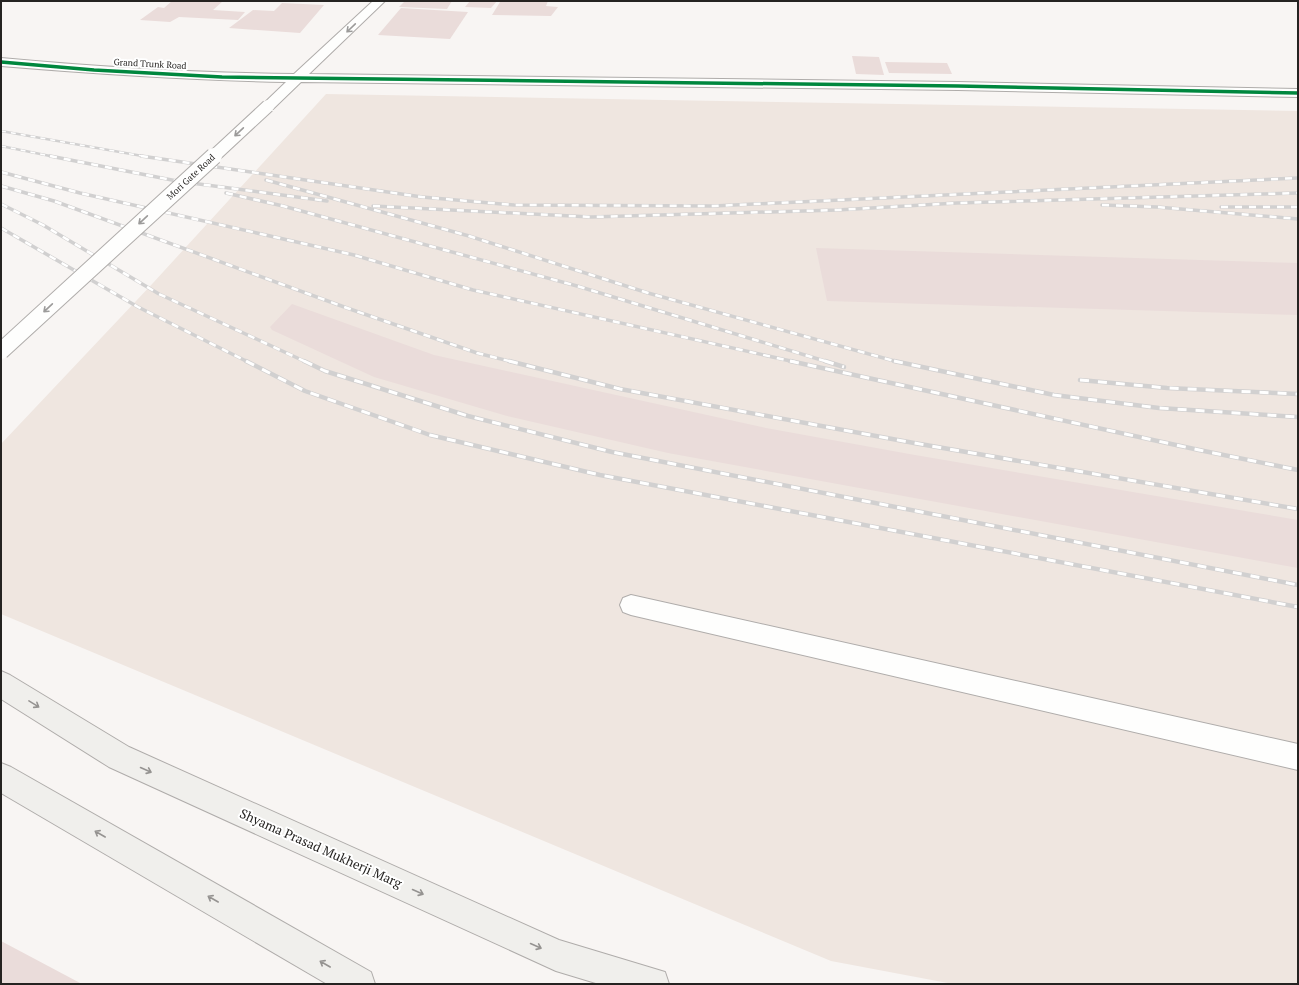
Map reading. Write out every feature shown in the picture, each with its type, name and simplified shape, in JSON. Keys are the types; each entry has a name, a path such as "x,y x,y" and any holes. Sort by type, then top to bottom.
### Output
{"main road":[{"name":"Shyama Prasad Mukherji Marg","path":"1,684 119,757 556,954 653,984"},
{"path":"1,777 359,984"}],"street":[{"name":"Mori Gate Road","path":"1,351 268,106 379,1"},
{"name":"Grand Trunk Road","path":"1,62 94,70 215,77 958,86 1298,93"}],"lane":[{"path":"631,605 1298,757"}],"shaded area":[{"path":"326,94 1298,111 1298,984 953,984 831,961 1,614 1,444 153,283"}],"building":[{"path":"172,1 223,1 213,10 245,12 238,20 179,17 170,22 140,20 158,7 164,8"},
{"path":"405,1 452,1 447,9 399,7"},
{"path":"470,1 497,1 491,8 465,7"},
{"path":"548,1 546,6 558,7 551,16 492,15 500,2"},
{"path":"282,3 324,5 300,33 229,28 253,10 274,11"},
{"path":"401,8 468,12 450,39 378,35"},
{"path":"852,56 879,57 884,75 856,74"},
{"path":"885,62 947,63 952,74 889,73"},
{"path":"816,248 1298,263 1298,315 827,301"},
{"path":"292,304 434,355 766,428 915,455 1298,520 1298,568 668,453 507,416 374,377 272,330 270,327"},
{"path":"1,941 82,984 1,984"}],"railway":[{"path":"1,131 148,157"},
{"path":"1,146 53,157"},
{"path":"141,156 422,197 514,205 714,206 1298,178"},
{"path":"53,157 179,181"},
{"path":"1,172 80,193 354,255 473,290 795,362"},
{"path":"266,180 469,236 648,293 896,361"},
{"path":"179,181 327,201"},
{"path":"1,186 54,201 347,308 477,353 509,361"},
{"path":"226,193 283,206 577,286 828,362"},
{"path":"373,206 591,217 837,210 957,203 1298,193"},
{"path":"1,204 43,225 159,294 306,362"},
{"path":"1102,205 1157,207 1298,219"},
{"path":"1221,207 1298,207"},
{"path":"1,228 138,307 246,361"},
{"path":"246,361 305,391 430,435 600,475 1298,607"},
{"path":"304,361 325,371 468,416 612,452 1298,585"},
{"path":"509,361 513,362"},
{"path":"509,361 620,389 914,443 1298,509"},
{"path":"790,361 1199,450 1298,470"},
{"path":"825,361 844,367"},
{"path":"896,361 1054,395 1159,408 1298,417"},
{"path":"1080,380 1167,388 1298,394"}],"cycle path":[{"path":"1,62 94,70 222,77 958,86 1298,93"}]}
